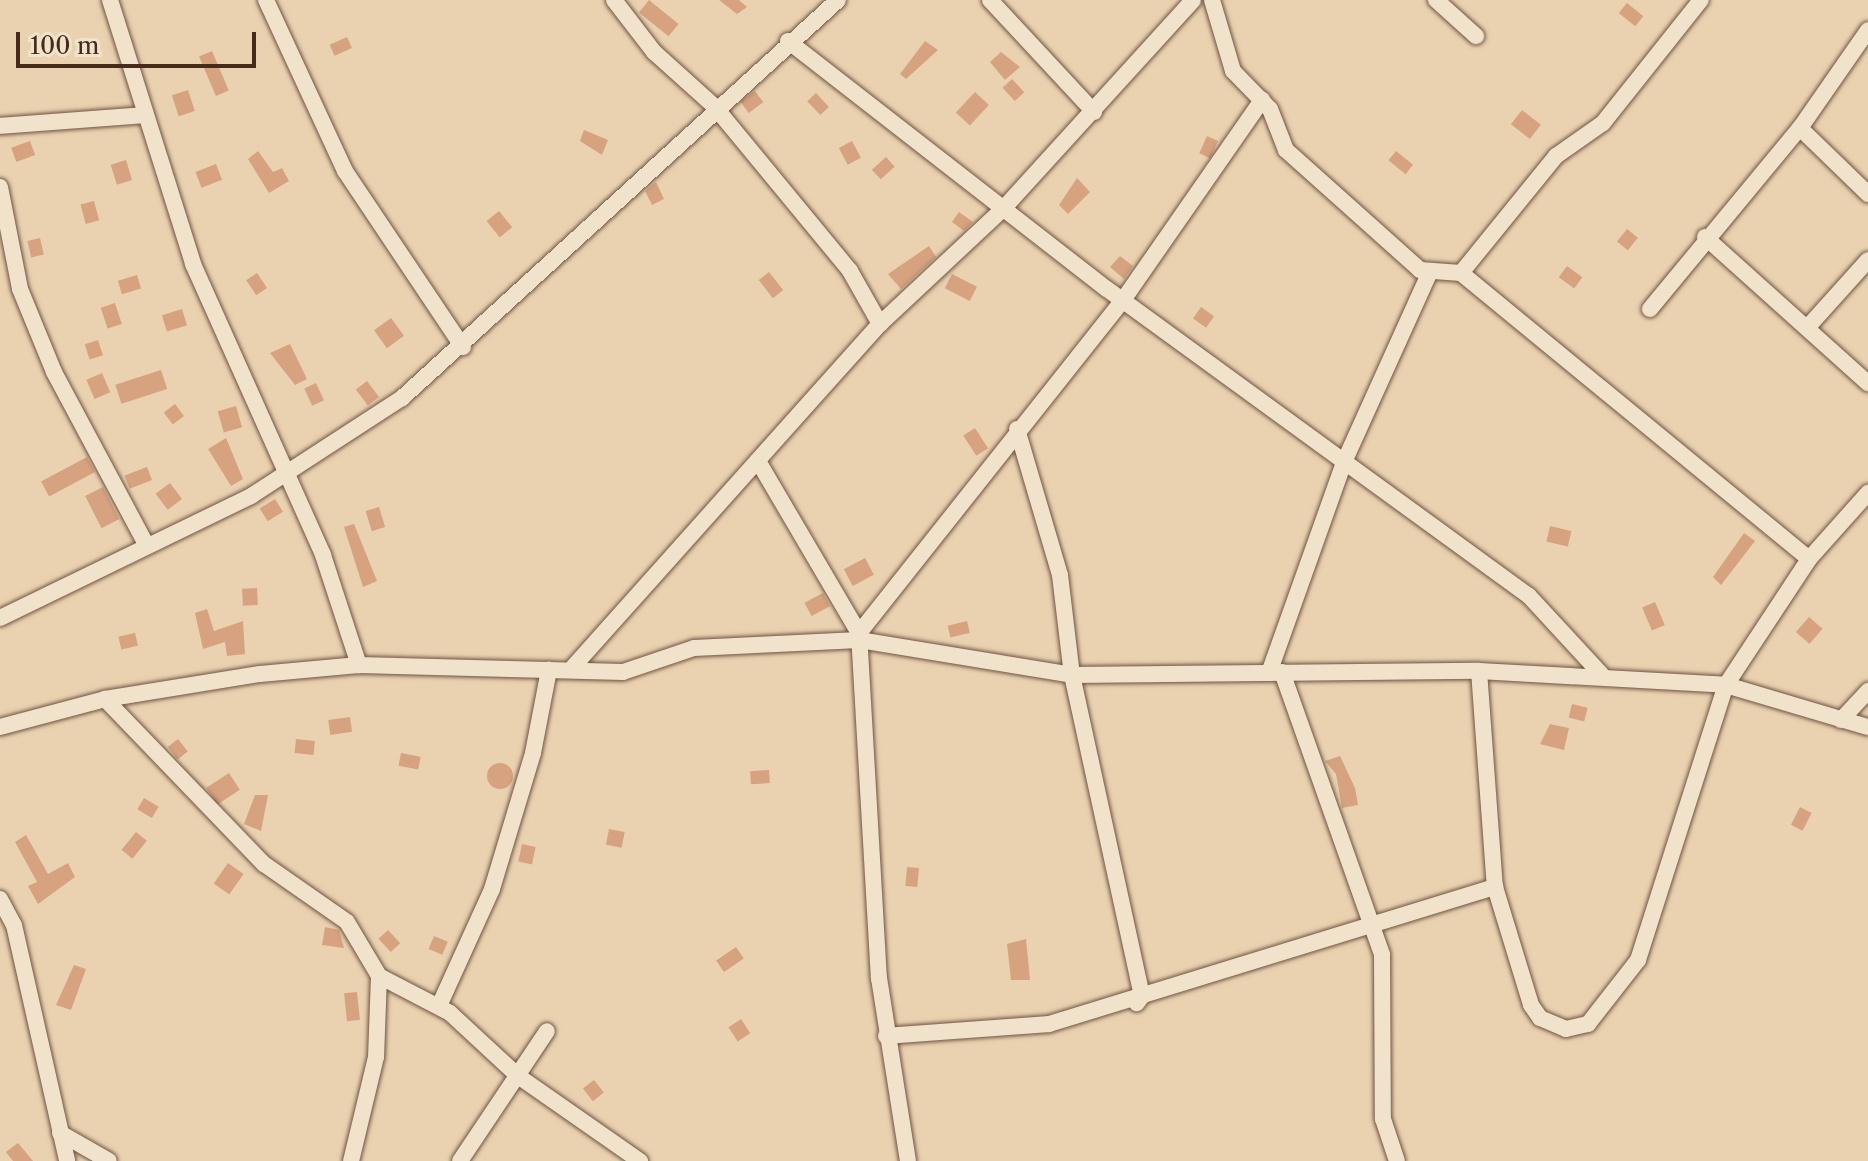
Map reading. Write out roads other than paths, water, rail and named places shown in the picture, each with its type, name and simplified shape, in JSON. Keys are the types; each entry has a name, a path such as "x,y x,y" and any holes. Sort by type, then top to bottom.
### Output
{"street":[{"path":"110,0 145,115 219,332 287,473 359,665"},
{"path":"266,0 345,171 463,347"},
{"path":"614,0 654,52 715,107 850,271 880,324"},
{"path":"0,618 287,473 402,398 463,347 715,107 838,0"},
{"path":"990,0 1094,112"},
{"path":"573,667 880,324 1003,209 1193,0"},
{"path":"1212,0 1233,71 1262,100 1286,150 1429,274 1461,273 1809,559"},
{"path":"1436,0 1476,36"},
{"path":"1461,273 1556,156 1610,116 1701,0"},
{"path":"1650,309 1705,237 1800,128 1868,30"},
{"path":"788,41 1123,300 1529,596 1601,674"},
{"path":"859,636 1017,429 1123,300 1262,100"},
{"path":"0,126 145,115"},
{"path":"1800,128 1868,194"},
{"path":"0,187 20,289 46,354 147,546"},
{"path":"1705,237 1868,383"},
{"path":"1807,328 1868,260"},
{"path":"1397,1161 1383,1119 1385,995 1372,924 1275,672 1345,460 1429,274"},
{"path":"1017,429 1060,575 1072,675 1138,1001"},
{"path":"758,461 859,636 886,1036 908,1161"},
{"path":"1479,671 1495,887 1531,1005 1540,1018 1566,1029 1588,1024 1638,960 1726,685 1809,559 1868,493"},
{"path":"0,727 105,699 359,665 549,670 573,667 623,672 694,648 859,636 1072,675 1479,671 1601,674 1726,685 1868,727"},
{"path":"439,1006 492,889 533,753 549,670"},
{"path":"1841,720 1868,691"},
{"path":"105,699 264,864 347,922 379,976 376,1057 351,1161"},
{"path":"886,1036 1049,1024 1138,1001 1495,887"},
{"path":"0,899 14,925 67,1161"},
{"path":"379,976 439,1006 518,1076 640,1161"},
{"path":"460,1161 547,1031"},
{"path":"60,1133 109,1161"}]}
